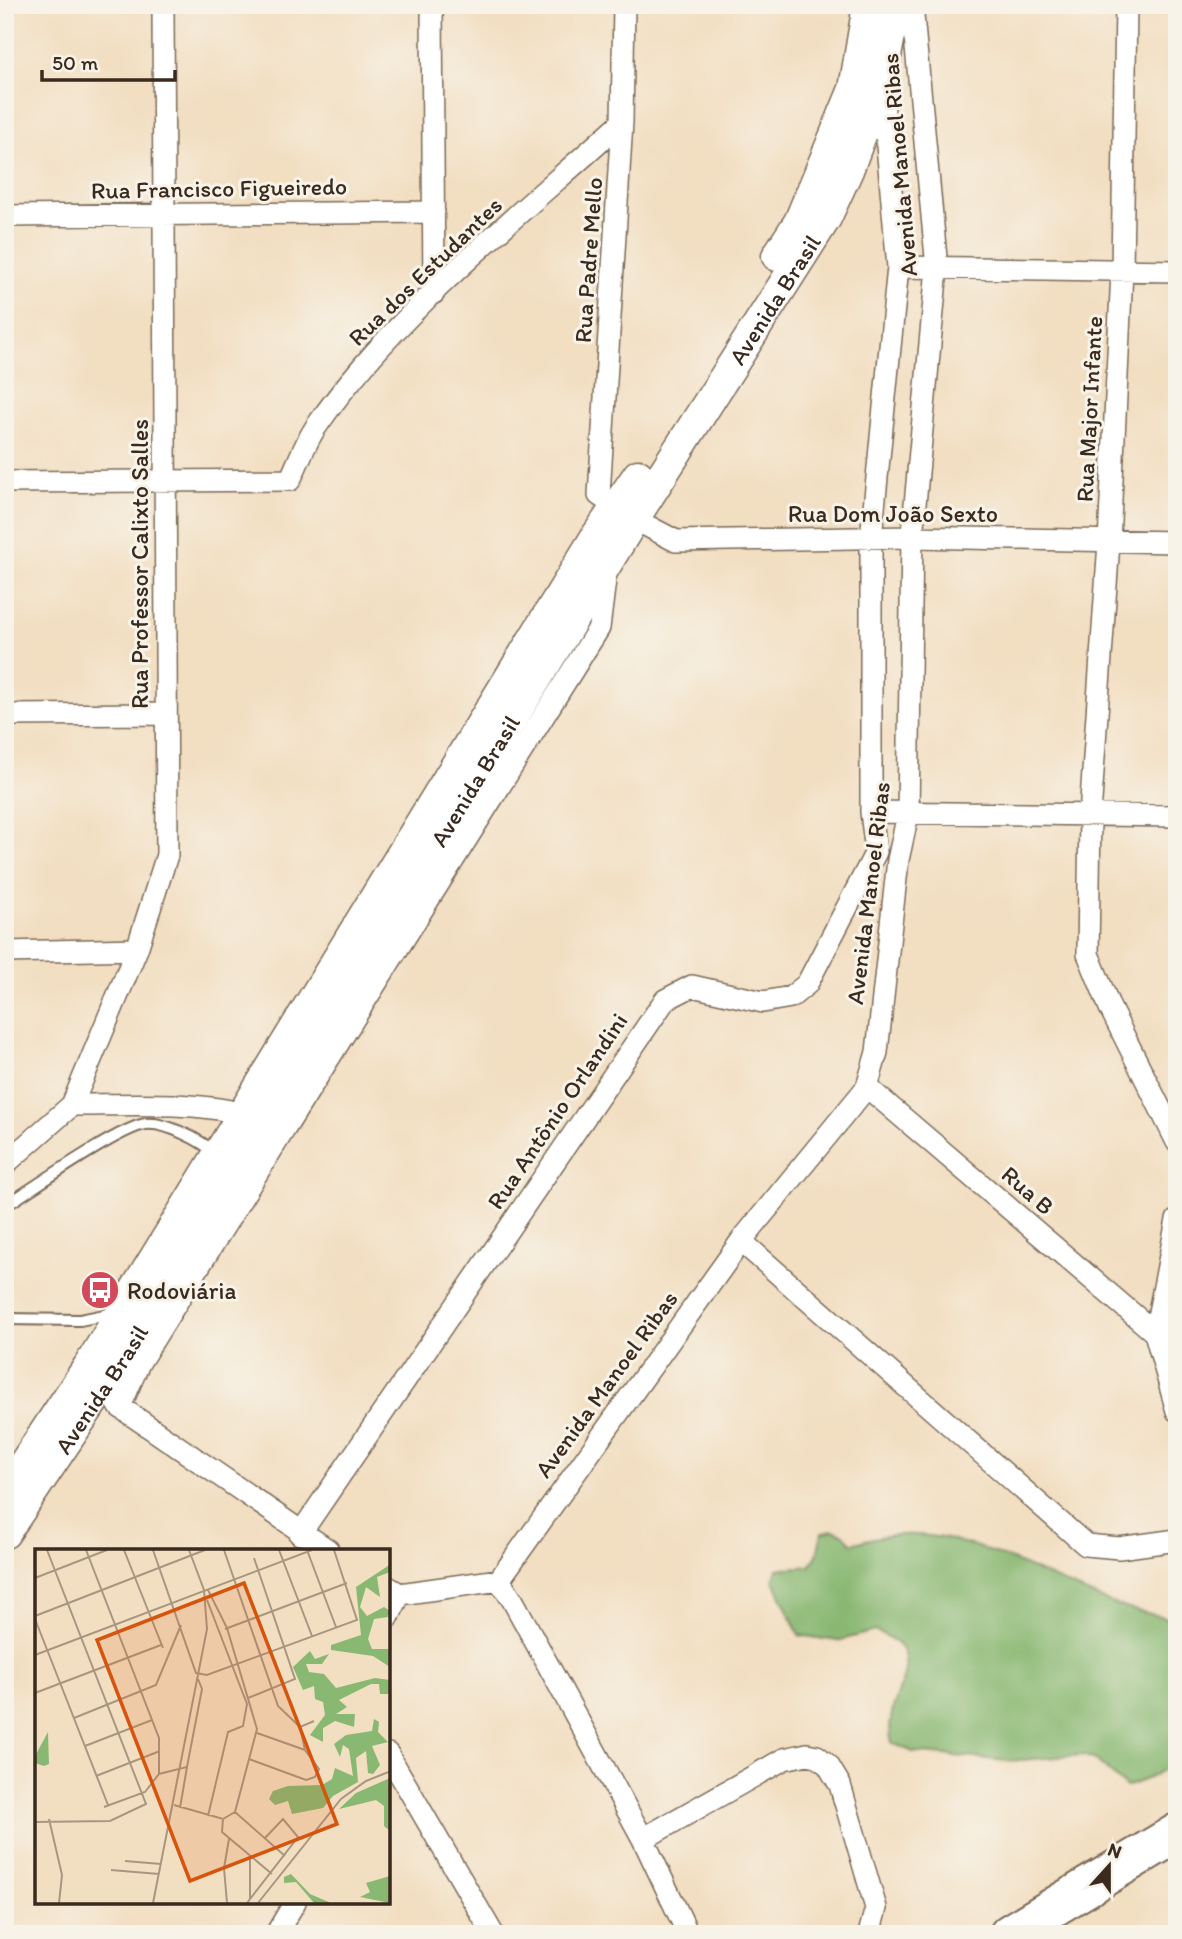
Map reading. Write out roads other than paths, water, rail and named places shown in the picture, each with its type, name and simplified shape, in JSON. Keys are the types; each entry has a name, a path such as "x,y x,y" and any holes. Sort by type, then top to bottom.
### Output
{"highway":[{"path":"1009,1934 1177,1833"}],"main road":[{"name":"Avenida Brasil","path":"277,1076 607,565 617,507 799,222 855,89 867,5"},
{"name":"Avenida Brasil","path":"5,1533 113,1370 264,1123 277,1076 595,538 826,218 848,170 881,80 896,5"},
{"name":"Avenida Brasil","path":"5,1492 113,1370 217,1155 264,1123"}],"street":[{"name":"Rua Professor Calixto Salles","path":"72,1105 137,949 167,855 163,5"},
{"path":"432,5 434,293"},
{"name":"Rua Padre Mello","path":"617,507 624,5"},
{"name":"Avenida Manoel Ribas","path":"871,812 871,538 898,267 881,80 876,53 874,5"},
{"name":"Avenida Manoel Ribas","path":"499,1580 741,1241 867,1087 877,1052 898,860 908,814 912,537 937,268 912,5"},
{"name":"Rua Major Infante","path":"1126,5 1122,271 1109,542 1090,815 1088,954 1110,1008 1177,1142"},
{"name":"Rua dos Estudantes","path":"165,481 290,480 323,418 357,374 434,293 622,122"},
{"name":"Rua Francisco Figueiredo","path":"5,215 434,212"},
{"path":"898,267 1177,271"},
{"path":"5,482 165,481"},
{"name":"Rua Dom João Sexto","path":"617,507 676,541 912,537 1177,542"},
{"path":"5,1164 72,1105 142,1105 264,1123 599,628 607,565 595,538"},
{"path":"5,715 166,714"},
{"path":"898,860 876,852 871,812 1177,816"},
{"name":"Rua Antônio Orlandini","path":"300,1534 665,1000 692,986 763,1002 791,998 807,984 876,852"},
{"path":"5,952 137,949"},
{"name":"Rua B","path":"867,1087 1155,1333"},
{"path":"1177,1220 1155,1333 1177,1411"},
{"path":"741,1241 1086,1545 1119,1548 1177,1540"},
{"path":"113,1370 300,1534 326,1549"},
{"path":"390,1609 394,1590 499,1580 512,1599 643,1839 688,1934"},
{"path":"643,1839 784,1759 807,1754 817,1756 828,1765 839,1785 876,1908 869,1934"},
{"path":"390,1758 485,1929"},
{"path":"276,1934 294,1904"}],"lane":[{"path":"5,1206 114,1138 146,1124 183,1132 207,1145 217,1155"},
{"path":"5,1319 80,1320 115,1312 113,1370"}],"place":[{"name":"Rodoviária","path":"100,1290"}]}
